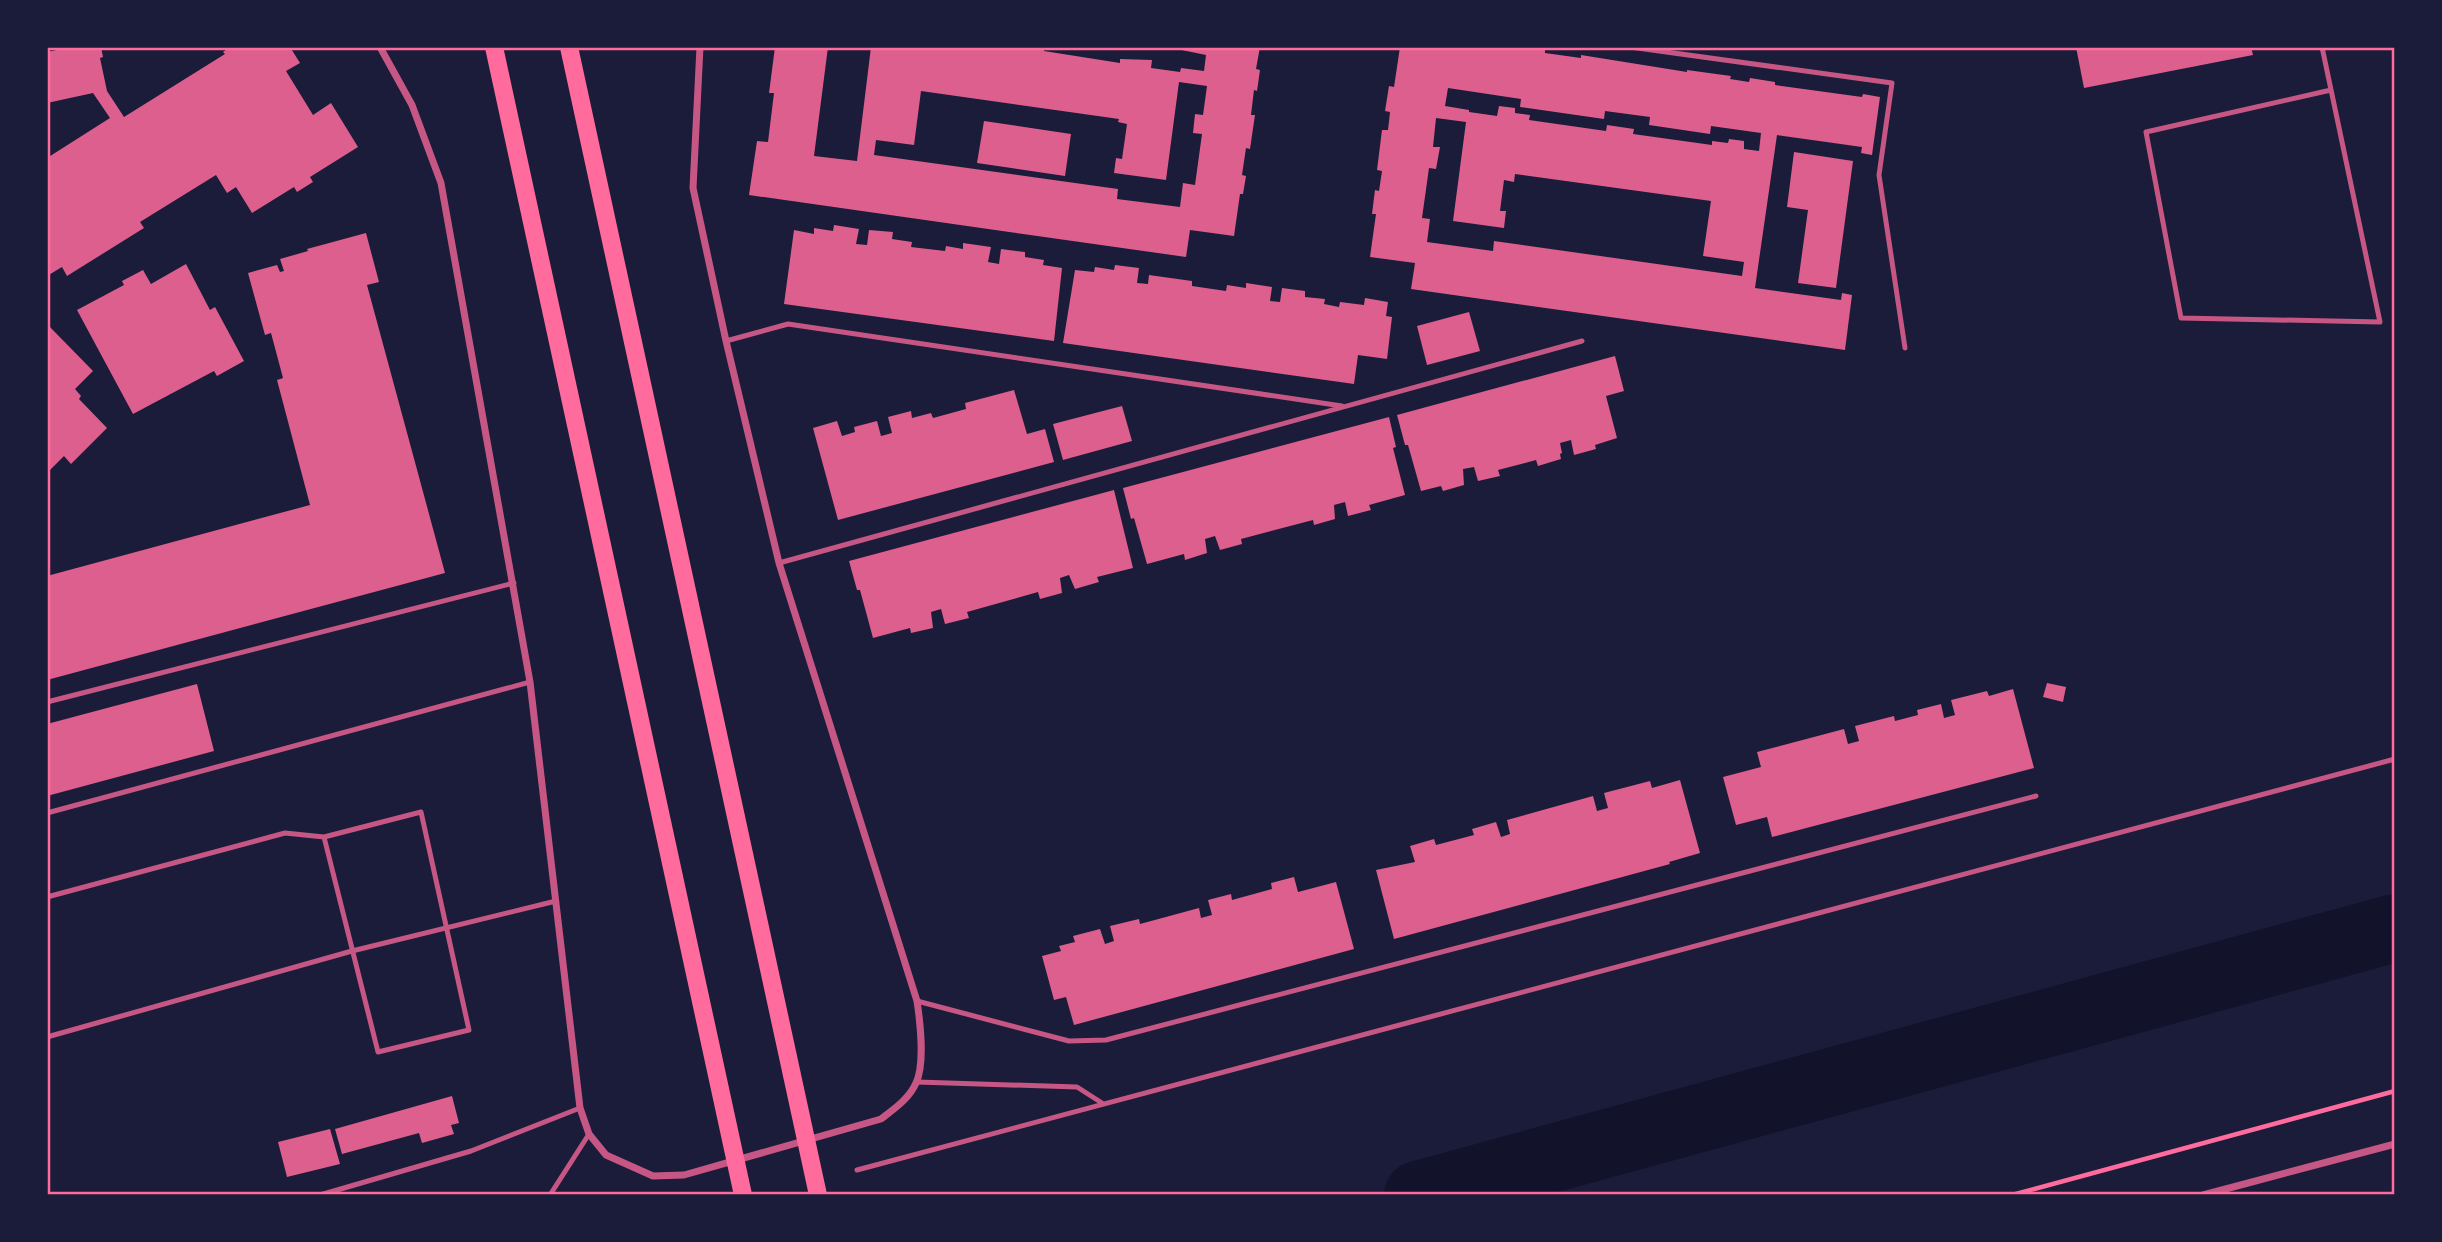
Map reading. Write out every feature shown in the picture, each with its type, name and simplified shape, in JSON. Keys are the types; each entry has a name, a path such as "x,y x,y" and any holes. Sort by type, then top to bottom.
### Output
{"main road":[{"path":"495,47 743,1195"},
{"path":"569,47 818,1195"}],"street":[{"path":"380,47 412,105 441,183 530,682 580,1108 589,1134 606,1155 653,1176 684,1175 881,1119 902,1103 917,1082 922,1039 917,1000 779,563 726,341 693,188 700,47"},
{"path":"2203,1195 2395,1144"}],"lane":[{"path":"1630,47 1892,83 1879,175 1905,348"},
{"path":"2322,47 2380,322 2181,317 2146,132 2331,90"},
{"path":"726,341 788,324 1345,407"},
{"path":"779,563 1582,341"},
{"path":"47,702 513,583"},
{"path":"47,813 530,682"},
{"path":"857,1170 2395,759"},
{"path":"917,1000 1069,1041 1107,1040 2036,796"},
{"path":"47,897 285,833 324,837 421,812 469,1030 378,1052 324,837"},
{"path":"47,1037 352,951 556,901"},
{"path":"917,1082 1076,1087 1102,1103"},
{"path":"320,1195 471,1151 580,1108"},
{"path":"550,1195 589,1134"}],"path":[{"path":"2012,1195 2395,1091"}],"building":[{"path":"71,47 101,47 103,57 100,58 107,91 124,117 225,54 223,52 230,47 290,47 300,63 286,71 313,115 331,103 358,147 310,177 313,182 297,192 294,187 252,213 236,187 227,193 216,175 140,222 144,228 67,276 62,267 47,276 47,158 110,118 93,93 47,103 47,52"},
{"path":"775,47 828,47 814,156 857,161 871,47 1034,47 1044,51 1120,63 1120,59 1152,60 1151,68 1180,72 1181,68 1204,71 1206,55 1167,47 1260,47 1256,69 1260,70 1251,115 1255,115 1250,149 1246,148 1242,175 1246,176 1243,194 1240,194 1234,236 1190,230 1186,257 749,195 757,141 768,142 774,93 769,93","holes":["1179,82 1207,86 1203,115 1195,114 1193,133 1202,134 1195,185 1183,183 1180,207 1117,199 1118,189 874,155 876,140 914,145 921,91 1119,119 1118,122 1127,124 1122,159 1116,158 1114,173 1166,180"]},
{"path":"1400,47 1439,50 1439,47 1526,47 1545,50 1545,53 1581,58 1581,55 1687,72 1731,76 1730,79 1749,82 1750,78 1775,82 1775,85 1880,97 1872,155 1861,153 1862,147 1777,135 1755,288 1841,300 1842,293 1852,295 1845,350 1411,289 1415,263 1370,257 1376,214 1372,214 1375,190 1379,191 1382,171 1377,170 1382,130 1388,130 1390,112 1385,111 1389,86 1394,87","holes":["1448,88 1521,99 1520,107 1604,119 1605,111 1650,117 1649,125 1710,134 1711,126 1761,133 1759,151 1744,149 1744,141 1712,141 1712,145 1633,134 1634,129 1607,125 1606,131 1529,120 1530,115 1515,113 1515,108 1499,106 1497,116 1469,112 1445,106","1436,118 1466,122 1453,221 1504,228 1506,211 1500,211 1504,180 1514,182 1515,174 1711,201 1703,256 1744,262 1742,276 1494,241 1493,251 1427,242 1430,219 1422,218 1429,168 1436,169 1440,147 1433,147"]},
{"path":"2076,47 2251,47 2253,55 2084,88"},
{"path":"984,121 1071,134 1065,176 977,163"},
{"path":"1794,152 1853,161 1836,288 1798,283 1808,210 1787,207"},
{"path":"834,225 859,229 856,244 867,245 869,230 893,232 892,239 912,242 911,247 945,251 946,246 963,249 963,243 991,247 988,262 999,264 1001,249 1025,252 1025,257 1044,260 1043,265 1062,268 1054,341 784,304 794,230 814,234 814,228 833,231"},
{"path":"366,233 379,282 367,285 445,573 47,680 47,576 310,505 277,380 283,378 271,333 265,335 248,273 277,265 280,272 284,271 280,259"},
{"path":"186,264 210,310 215,307 244,361 217,376 214,371 133,414 77,310 124,285 122,281 143,270 151,284"},
{"path":"1115,265 1139,268 1137,283 1148,284 1149,275 1192,281 1192,286 1226,291 1227,285 1246,288 1246,283 1272,287 1270,301 1280,302 1282,288 1305,291 1305,297 1325,299 1324,304 1339,307 1340,302 1364,305 1365,298 1388,302 1386,316 1392,317 1387,359 1358,355 1354,384 1063,343 1075,270 1094,272 1095,267 1114,270"},
{"path":"1469,312 1480,351 1427,365 1417,326"},
{"path":"47,324 93,371 75,389 81,396 79,399 107,428 71,464 64,456 47,473"},
{"path":"1615,356 1624,391 1606,396 1617,438 1595,445 1596,449 1574,455 1571,440 1560,443 1561,459 1538,466 1536,460 1498,470 1500,476 1478,481 1474,467 1463,469 1464,485 1443,491 1441,486 1421,491 1397,415"},
{"path":"1014,390 1027,434 1045,429 1054,462 838,520 813,428 837,421 842,436 855,432 854,427 877,421 881,436 892,433 888,417 911,411 912,418 931,413 933,418 966,409 965,403"},
{"path":"1122,406 1132,441 1063,460 1053,424"},
{"path":"1389,417 1396,447 1393,448 1405,495 1369,505 1371,510 1348,516 1345,502 1334,505 1335,519 1314,525 1313,520 1241,539 1242,544 1220,550 1215,536 1205,539 1207,553 1185,560 1184,554 1147,564 1123,488"},
{"path":"1114,490 1133,568 1097,577 1099,582 1075,589 1069,575 1060,578 1062,593 1040,599 1038,592 967,612 969,618 945,624 941,609 931,612 933,628 911,633 910,628 873,638 849,561"},
{"path":"2047,683 2066,687 2063,702 2043,697"},
{"path":"197,684 214,751 47,796 47,724"},
{"path":"2013,689 2034,768 1772,837 1767,817 1736,825 1723,777 1761,767 1757,752 1844,729 1848,744 1859,741 1855,726 1894,716 1895,721 1918,715 1917,710 1941,704 1944,718 1955,715 1951,700 1987,691 1989,696"},
{"path":"1680,780 1700,853 1669,862 1670,864 1394,939 1376,870 1415,862 1410,846 1434,839 1436,845 1474,835 1472,829 1496,822 1501,837 1510,834 1507,820 1593,796 1597,811 1608,808 1604,793 1650,781 1652,788"},
{"path":"1294,877 1298,892 1336,882 1354,949 1074,1025 1066,997 1054,1000 1042,956 1061,951 1059,946 1075,942 1073,936 1100,929 1105,944 1114,941 1110,926 1139,919 1140,924 1199,908 1201,918 1212,915 1208,900 1231,894 1232,900 1272,889 1271,883"},
{"path":"452,1096 459,1123 451,1125 454,1134 422,1143 419,1133 342,1154 335,1129"},
{"path":"330,1129 340,1164 287,1177 278,1142"}],"waterway":[{"path":"1418,1195 2395,928"}]}
